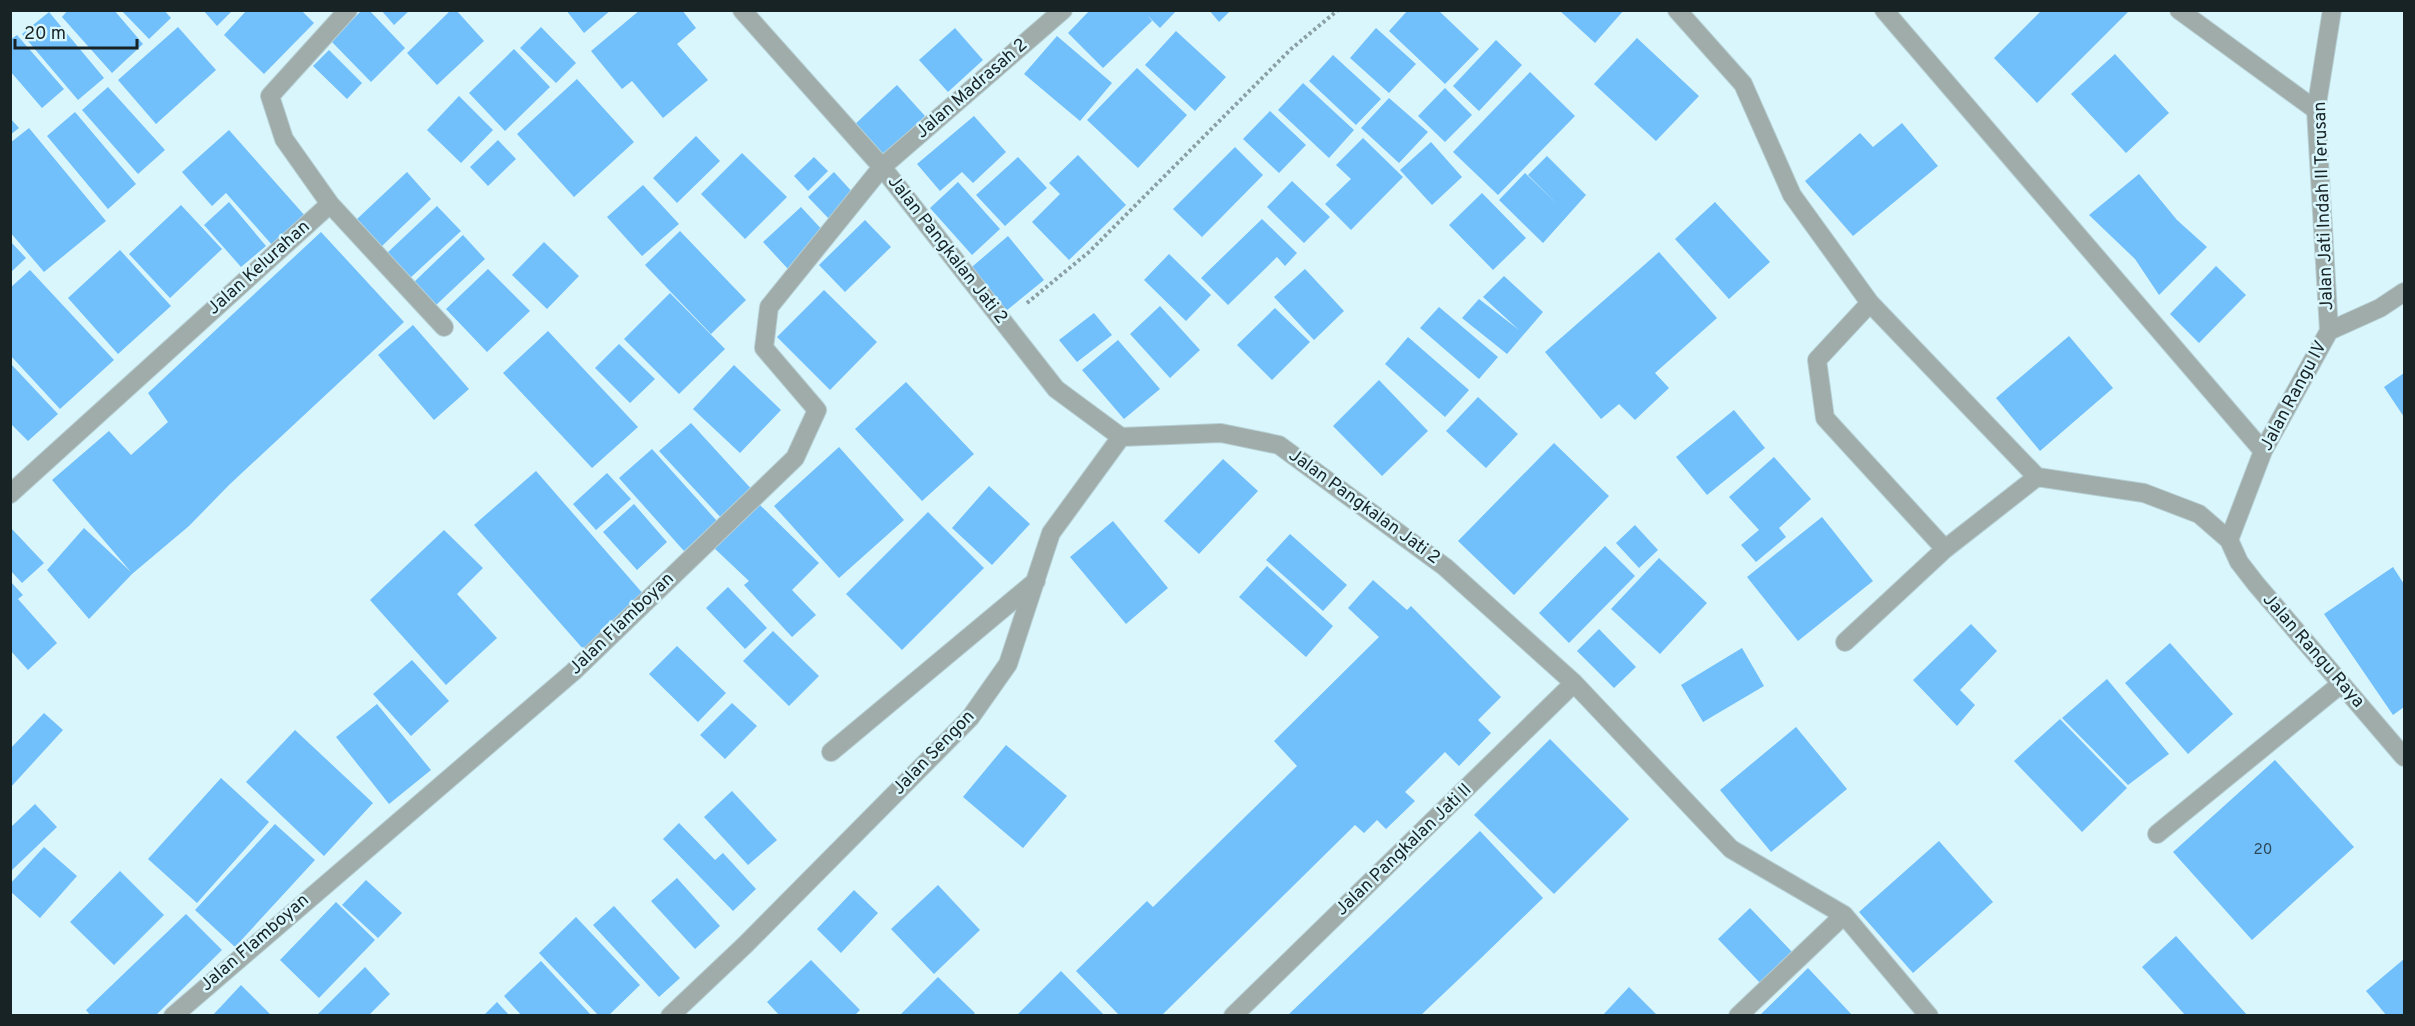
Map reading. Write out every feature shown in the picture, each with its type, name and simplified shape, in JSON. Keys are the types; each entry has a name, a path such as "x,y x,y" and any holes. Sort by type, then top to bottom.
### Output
{"street":[{"path":"348,10 270,96 284,139 330,204 444,327"},
{"name":"Jalan Pangkalan Jati 2","path":"742,10 882,167 1056,389 1121,437 1221,433 1279,445 1446,567 1574,683 1731,849 1844,915 1929,1016"},
{"name":"Jalan Madrasah 2","path":"882,167 1063,10"},
{"path":"1677,10 1743,84 1792,195 1870,303 2037,477 2144,493 2199,514 2229,540"},
{"path":"1884,10 2263,451"},
{"path":"2179,10 2316,110"},
{"name":"Jalan Jati Indah II Terusan","path":"2329,331 2326,239 2316,110 2332,10"},
{"name":"Jalan Flamboyan","path":"173,1016 573,672 795,458 817,410 764,348 770,307 882,167"},
{"name":"Jalan Kelurahan","path":"10,494 330,204"},
{"name":"Jalan Rangu IV","path":"2229,540 2263,451 2329,331 2380,308 2404,292"},
{"path":"1870,303 1817,360 1825,418 1945,549"},
{"name":"Jalan Sengon","path":"673,1015 970,718 1008,664 1051,533 1121,437"},
{"path":"1845,642 1945,549 2037,477"},
{"name":"Jalan Rangu Raya","path":"2229,540 2239,561 2256,584 2404,758"},
{"path":"831,752 1035,581"},
{"name":"Jalan Pangkalan Jati II","path":"1233,1016 1574,683"},
{"path":"2157,834 2342,684"},
{"path":"1738,1016 1844,915"}],"path":[{"path":"1003,323 1089,252 1291,49 1338,10"}],"building":[{"path":"68,10 114,10 143,44 112,73 62,17"},
{"path":"121,10 164,10 171,18 149,39"},
{"path":"203,10 233,10 217,26"},
{"path":"247,10 301,10 314,23 264,74 224,35"},
{"path":"362,10 369,10 405,48 371,82 331,41"},
{"path":"381,10 410,10 394,25"},
{"path":"451,10 456,10 484,41 437,85 407,53"},
{"path":"566,10 611,10 584,33"},
{"path":"640,10 682,10 696,28 677,44 708,80 663,118 632,81 622,89 591,51"},
{"path":"1090,10 1177,10 1160,28 1147,15 1152,21 1103,68 1068,33"},
{"path":"1209,10 1231,10 1219,22"},
{"path":"1408,10 1438,10 1479,49 1445,84 1389,31"},
{"path":"1559,10 1624,10 1595,43"},
{"path":"2042,10 2130,10 2037,103 1994,58"},
{"path":"49,12 104,78 78,100 22,34"},
{"path":"178,27 216,70 156,124 118,80"},
{"path":"541,27 576,63 556,83 520,48"},
{"path":"955,28 983,60 948,92 919,60"},
{"path":"1376,28 1416,64 1389,93 1350,58"},
{"path":"1176,31 1226,77 1195,111 1145,65"},
{"path":"17,35 64,89 42,108 10,71 10,40"},
{"path":"1057,36 1112,83 1080,121 1024,74"},
{"path":"1637,38 1699,96 1656,141 1594,84"},
{"path":"1496,40 1522,65 1479,111 1453,86"},
{"path":"514,49 550,87 505,131 469,93"},
{"path":"329,50 362,83 347,99 313,66"},
{"path":"2115,54 2169,113 2126,153 2071,94"},
{"path":"1333,55 1381,99 1356,125 1309,81"},
{"path":"1137,68 1187,115 1138,168 1087,120"},
{"path":"1530,72 1575,116 1498,195 1453,152"},
{"path":"577,79 634,142 574,197 517,134"},
{"path":"1303,83 1354,130 1329,158 1278,110"},
{"path":"897,85 925,116 882,157 853,126"},
{"path":"108,87 165,150 138,174 82,110"},
{"path":"1445,88 1472,115 1445,142 1418,116"},
{"path":"459,96 493,130 461,163 427,130"},
{"path":"1389,98 1428,132 1399,163 1361,128"},
{"path":"1270,111 1306,145 1279,173 1243,139"},
{"path":"75,112 136,184 108,209 47,136"},
{"path":"974,116 1006,152 973,183 962,172 940,191 917,164"},
{"path":"10,118 19,128 10,135"},
{"path":"1902,123 1938,166 1853,236 1805,181 1860,133 1873,147"},
{"path":"29,128 106,221 44,272 10,232 10,143"},
{"path":"229,130 306,217 273,246 226,193 212,206 182,172"},
{"path":"696,136 720,161 677,203 653,178"},
{"path":"1363,138 1403,177 1351,230 1325,204 1351,179 1336,165"},
{"path":"498,140 516,159 488,186 470,167"},
{"path":"1431,142 1462,177 1432,205 1400,170"},
{"path":"1235,147 1263,175 1202,237 1173,209"},
{"path":"742,153 787,197 745,239 701,194"},
{"path":"1078,155 1126,205 1069,260 1032,222 1060,194 1049,183"},
{"path":"1547,156 1586,195 1543,243 1499,200 1525,173 1558,205 1528,175"},
{"path":"814,157 828,171 808,191 794,176"},
{"path":"1018,157 1047,188 1005,226 976,195"},
{"path":"407,172 431,199 382,246 357,219"},
{"path":"834,172 855,195 830,220 808,197"},
{"path":"2139,174 2177,220 2207,247 2159,295 2135,259 2089,215"},
{"path":"1292,181 1330,217 1304,243 1267,207"},
{"path":"958,182 1000,229 972,255 930,208"},
{"path":"643,185 679,224 642,256 607,217"},
{"path":"1482,193 1526,238 1493,270 1449,225"},
{"path":"229,202 266,246 241,267 204,225"},
{"path":"1715,202 1770,262 1729,299 1675,239"},
{"path":"181,205 222,249 170,298 129,254"},
{"path":"437,206 461,231 409,279 386,254"},
{"path":"801,207 826,234 788,269 763,242"},
{"path":"1262,219 1297,253 1285,266 1277,257 1228,305 1201,278"},
{"path":"865,220 891,247 845,292 819,265"},
{"path":"680,231 746,300 711,334 645,265"},
{"path":"321,232 404,322 229,485 189,526 132,574 89,619 47,570 84,528 131,572 52,480 109,431 131,455 168,422 148,393"},
{"path":"463,235 485,259 435,306 413,283"},
{"path":"1008,236 1044,280 1001,315 966,272"},
{"path":"10,241 26,258 10,273"},
{"path":"544,242 579,276 547,309 512,275"},
{"path":"120,250 171,306 118,354 68,298"},
{"path":"1659,252 1717,318 1655,373 1669,388 1635,420 1619,404 1601,419 1545,352"},
{"path":"1169,254 1211,295 1186,321 1144,280"},
{"path":"2216,266 2246,295 2199,343 2170,314"},
{"path":"488,269 530,311 487,352 446,309"},
{"path":"1305,269 1344,311 1314,340 1274,297"},
{"path":"30,270 114,360 60,409 10,355 10,288"},
{"path":"1504,276 1543,312 1507,354 1462,318 1479,299 1519,330 1483,297"},
{"path":"824,290 877,342 830,390 777,337"},
{"path":"670,293 725,349 679,394 624,339"},
{"path":"1160,306 1200,350 1170,378 1130,334"},
{"path":"1439,307 1498,357 1479,379 1420,328"},
{"path":"1275,308 1310,342 1272,380 1237,345"},
{"path":"1094,313 1112,335 1077,362 1059,340"},
{"path":"413,325 469,389 434,420 378,355"},
{"path":"548,331 638,427 592,468 503,373"},
{"path":"2069,336 2113,388 2040,451 1996,398"},
{"path":"1408,337 1469,390 1445,417 1385,364"},
{"path":"1118,340 1160,389 1124,419 1082,370"},
{"path":"619,344 655,379 630,403 595,368"},
{"path":"10,363 58,414 28,441 10,423"},
{"path":"734,365 781,410 740,453 693,409"},
{"path":"2404,373 2404,417 2384,387"},
{"path":"1379,380 1428,431 1382,476 1333,426"},
{"path":"906,382 974,454 922,501 855,429"},
{"path":"1478,397 1518,434 1486,468 1446,431"},
{"path":"1734,410 1765,448 1707,495 1676,457"},
{"path":"691,423 755,493 724,521 659,451"},
{"path":"1554,443 1609,496 1514,595 1458,541"},
{"path":"839,447 904,520 839,578 774,506"},
{"path":"652,449 717,521 684,551 619,478"},
{"path":"1774,457 1811,499 1779,528 1786,537 1756,562 1741,545 1759,530 1729,497"},
{"path":"1223,459 1258,491 1199,554 1164,521"},
{"path":"536,471 645,596 584,650 474,525"},
{"path":"607,473 631,499 596,530 573,504"},
{"path":"989,486 1030,524 992,565 952,528"},
{"path":"757,502 819,563 792,590 816,615 792,637 744,585 749,581 713,547"},
{"path":"634,504 667,542 637,570 603,532"},
{"path":"928,512 984,568 902,650 846,594"},
{"path":"1822,517 1873,581 1798,641 1747,577"},
{"path":"1113,521 1168,588 1126,624 1070,557"},
{"path":"1635,525 1658,550 1639,568 1616,543"},
{"path":"10,527 44,563 22,583 10,570"},
{"path":"444,530 483,568 457,594 497,638 446,685 370,600"},
{"path":"1290,534 1347,585 1323,611 1266,560"},
{"path":"1605,546 1635,576 1569,643 1539,613"},
{"path":"1659,558 1707,603 1660,654 1611,609"},
{"path":"1267,566 1333,626 1306,657 1239,597"},
{"path":"2393,567 2404,584 2404,707 2393,715 2324,614"},
{"path":"1373,580 1407,610 1411,606 1501,697 1478,720 1491,733 1459,766 1445,752 1405,792 1415,801 1386,829 1377,820 1364,833 1355,825 1161,1016 1120,1016 1076,971 1147,901 1153,907 1297,766 1274,741 1379,637 1348,608"},
{"path":"10,581 23,595 18,599 57,643 28,670 10,650"},
{"path":"728,587 767,628 745,649 706,608"},
{"path":"1971,624 1997,651 1960,690 1975,705 1957,726 1913,680"},
{"path":"1599,629 1636,667 1614,688 1577,651"},
{"path":"773,631 819,676 789,706 743,661"},
{"path":"2170,643 2233,714 2188,754 2125,683"},
{"path":"677,646 726,693 698,722 649,674"},
{"path":"1742,648 1764,686 1703,722 1681,685"},
{"path":"412,660 449,701 411,736 373,694"},
{"path":"2107,679 2169,754 2128,785 2062,718"},
{"path":"732,703 757,726 725,759 700,735"},
{"path":"377,704 431,770 389,804 336,737"},
{"path":"44,713 63,730 10,788 10,749"},
{"path":"2060,719 2127,788 2082,832 2014,761"},
{"path":"1796,727 1847,789 1771,852 1720,790"},
{"path":"295,730 373,803 324,856 246,782"},
{"path":"1550,739 1629,819 1554,894 1474,815"},
{"path":"1006,745 1067,796 1023,848 963,797"},
{"path":"2275,760 2354,847 2252,940 2173,852"},
{"path":"221,778 269,822 197,903 148,859"},
{"path":"732,791 777,840 748,865 704,817"},
{"path":"35,804 57,827 10,872 10,828"},
{"path":"679,823 715,860 723,853 756,889 733,911 663,839"},
{"path":"275,824 315,860 235,947 195,910"},
{"path":"1480,831 1543,898 1479,960 1420,1016 1287,1016"},
{"path":"1939,841 1993,902 1913,973 1859,912"},
{"path":"44,847 77,876 40,918 10,891 10,884"},
{"path":"120,871 164,915 114,965 70,922"},
{"path":"677,878 720,926 695,949 651,901"},
{"path":"366,880 402,913 378,938 342,905"},
{"path":"938,885 980,930 934,974 891,929"},
{"path":"854,890 878,913 841,953 817,929"},
{"path":"336,902 375,940 319,998 280,960"},
{"path":"614,906 680,978 659,997 593,925"},
{"path":"1750,908 1795,955 1763,986 1718,939"},
{"path":"186,914 222,950 155,1016 91,1016 86,1010"},
{"path":"576,917 640,985 608,1016 599,1016 539,953"},
{"path":"2176,936 2248,1016 2186,1016 2142,967"},
{"path":"2404,959 2404,1016 2387,1016 2366,991"},
{"path":"811,960 860,1010 854,1016 780,1016 767,1002"},
{"path":"541,961 592,1016 522,1016 504,996"},
{"path":"365,967 390,994 368,1016 316,1016"},
{"path":"1808,968 1853,1016 1759,1016"},
{"path":"1061,971 1105,1016 1016,1016"},
{"path":"938,977 975,1013 972,1016 899,1016"},
{"path":"241,985 272,1016 212,1016"},
{"path":"1629,987 1658,1016 1602,1016"},
{"path":"497,1002 510,1016 483,1016"}]}
